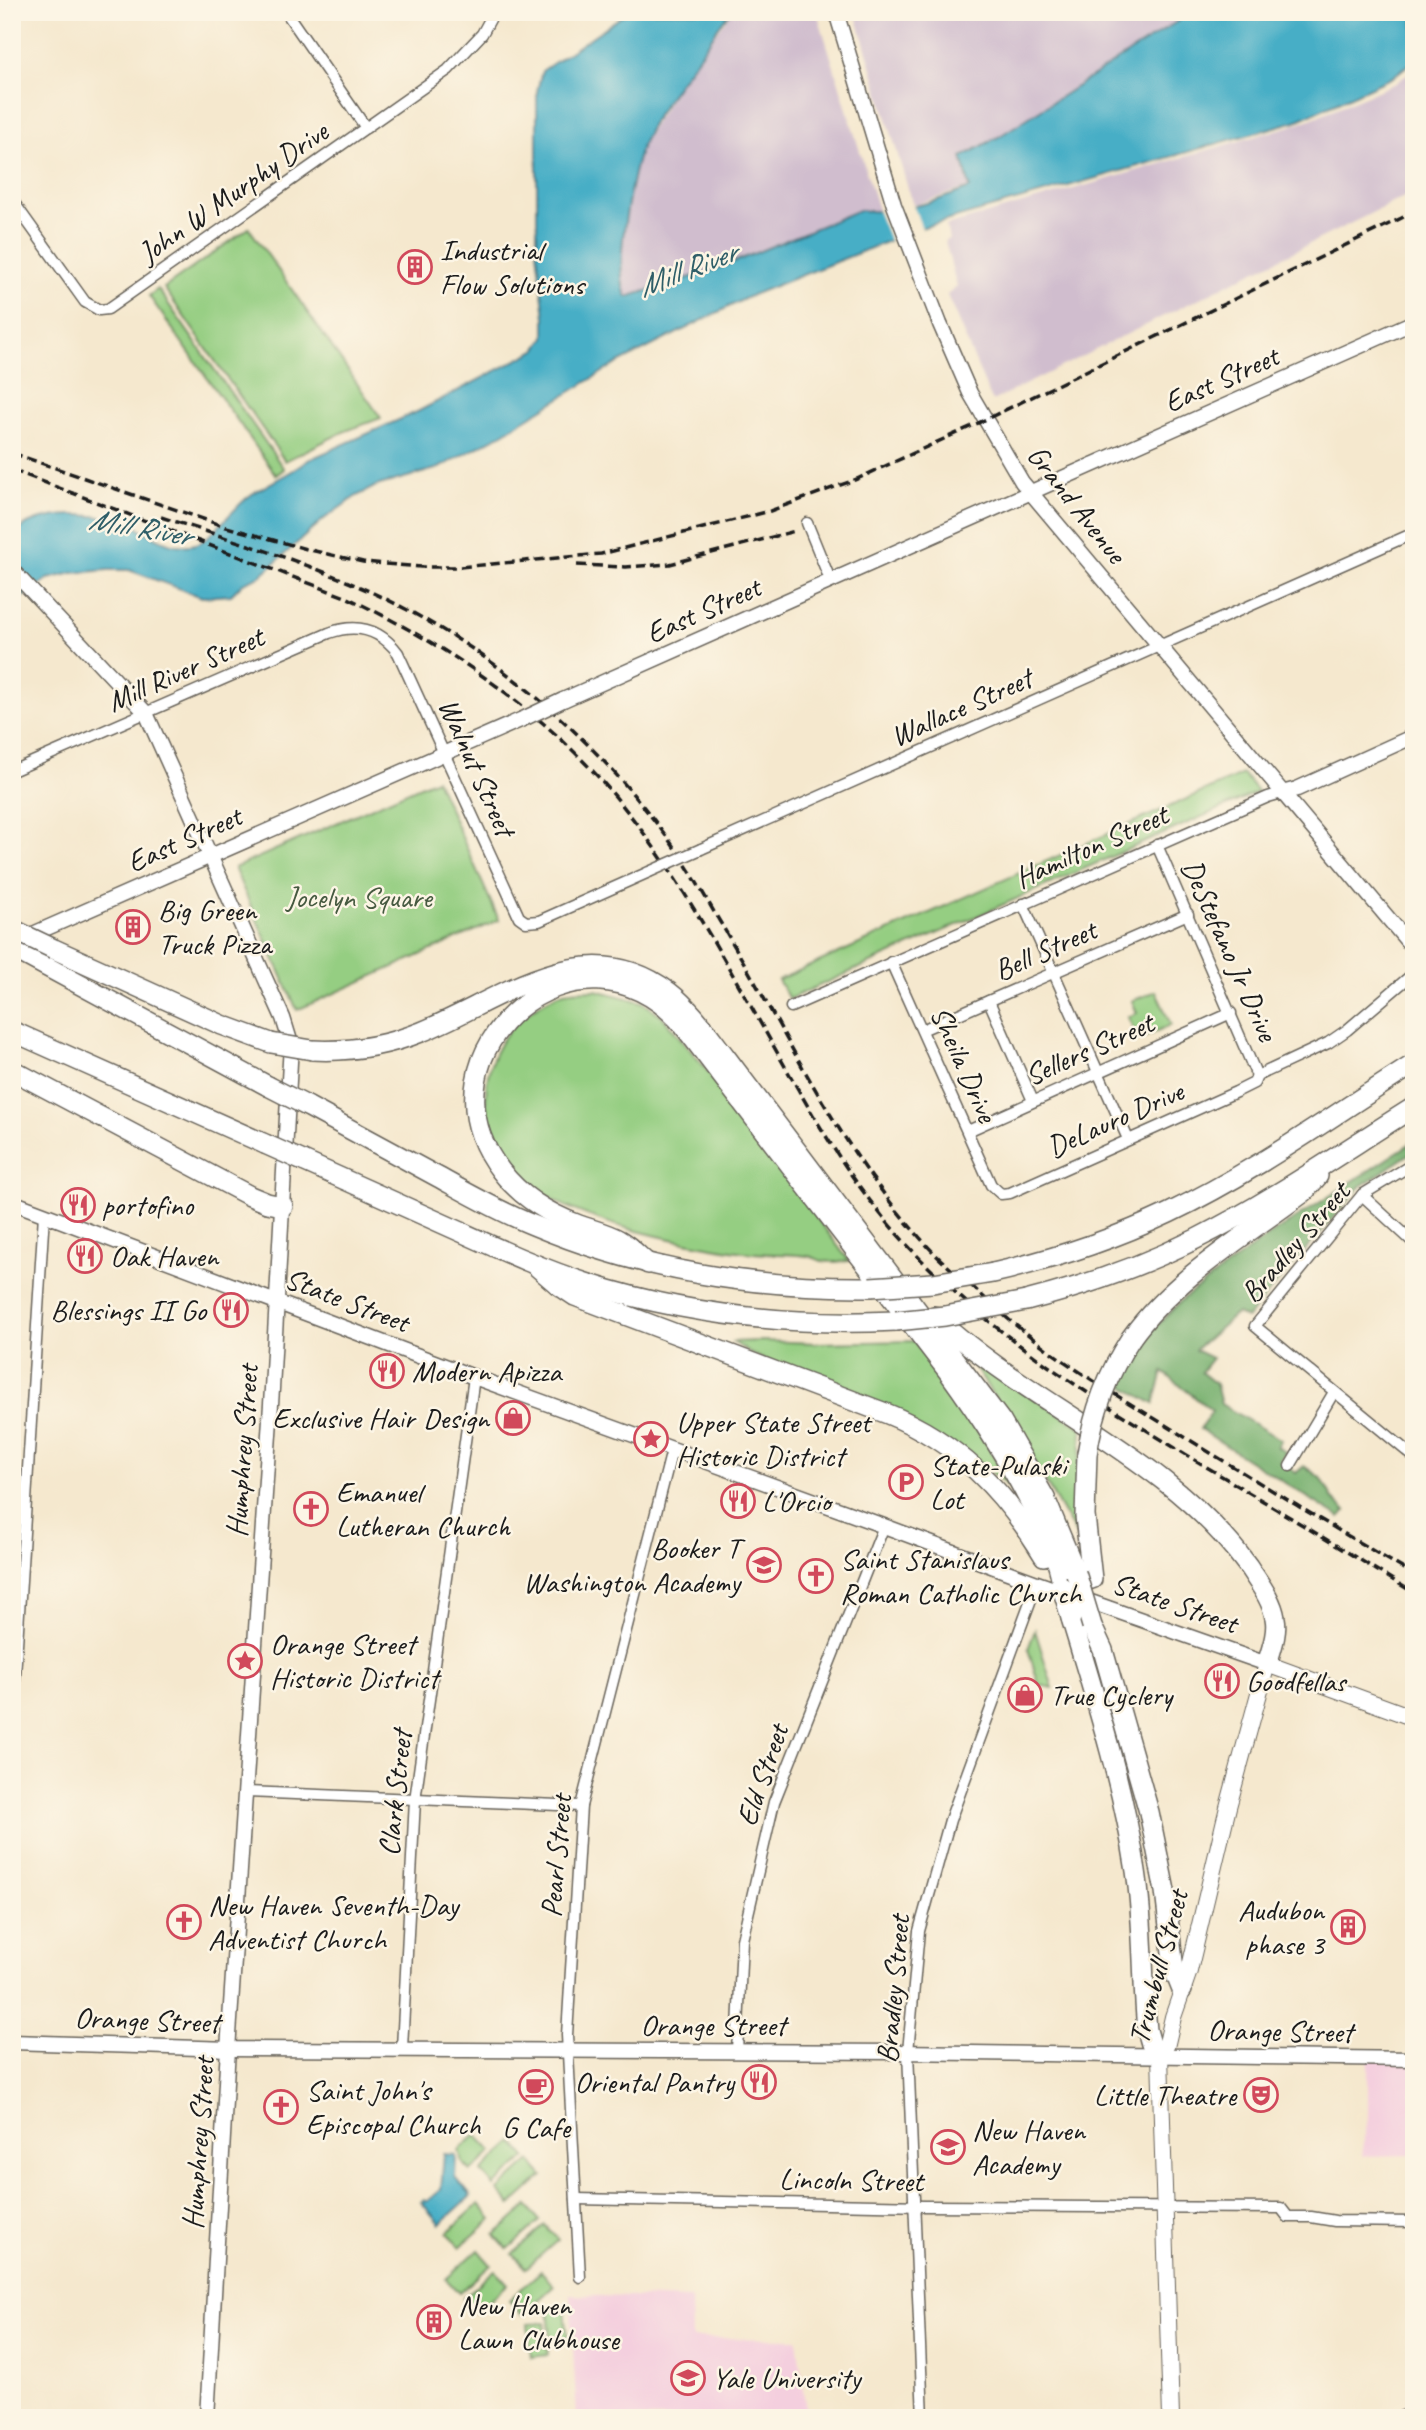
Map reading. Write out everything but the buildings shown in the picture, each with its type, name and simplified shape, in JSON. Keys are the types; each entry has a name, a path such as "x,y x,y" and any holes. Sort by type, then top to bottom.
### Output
{"highway":[{"path":"12,929 222,1025 271,1043 312,1050 358,1049 405,1038 565,968 597,966 622,970 641,976 670,993 695,1018 991,1406 1022,1455 1055,1521 1067,1574 1072,1618 1132,1847 1142,1930 1147,2030 1151,2044 1160,2056"},
{"path":"12,946 519,1219 587,1246 648,1264 702,1276 807,1287 933,1283 993,1273 1075,1251 1168,1213 1231,1180 1414,1064"},
{"path":"648,1264 617,1239 561,1217 528,1198 499,1169 482,1136 476,1090 487,1047 515,1010 534,996 554,987 590,981 625,985 656,1000 683,1025 987,1426 1019,1479 1097,1627 1149,1812 1165,1891 1174,1970 1182,1990"},
{"path":"12,1031 535,1265 622,1294 690,1309 801,1321 895,1321 945,1316 1026,1301 1095,1281 1174,1250 1237,1217 1414,1107"},
{"path":"12,1070 250,1196 283,1206"},
{"path":"1067,1574 1084,1516 1090,1433 1116,1363 1131,1339 1155,1309 1182,1284 1304,1192 1328,1161"},
{"path":"535,1265 575,1296 888,1414 934,1436 970,1463 997,1489 1067,1574"},
{"path":"906,1293 990,1362 1147,1467 1198,1510 1242,1559 1271,1604 1276,1626 1267,1664"}],"main road":[{"name":"Grand Avenue","path":"836,12 906,238 970,393 1029,493 1414,949"},
{"name":"East Street","path":"12,946 1414,322"},
{"name":"Humphrey Street","path":"12,570 146,713 290,1038 283,1206 207,2418"},
{"name":"Hamilton Street","path":"1282,793 1297,789 1414,736"},
{"name":"State Street","path":"12,1202 672,1450 1414,1718"},
{"name":"Trumbull Street","path":"1171,2418 1160,2056 1167,2043 1189,1972 1228,1807 1267,1664"},
{"name":"Orange Street","path":"12,2042 230,2049 908,2052 1414,2059"},
{"path":"1404,2418 1414,2415"}],"street":[{"path":"286,12 366,128"},
{"name":"John W Murphy Drive","path":"12,200 85,302 99,310 108,309 457,63 482,34 494,12"},
{"path":"807,523 831,582"},
{"name":"Wallace Street","path":"526,922 539,921 1414,533"},
{"name":"Mill River Street","path":"12,771 342,628 355,627 379,635"},
{"name":"Walnut Street","path":"379,635 390,642 398,653 514,911 526,922"},
{"name":"Hamilton Street","path":"791,1007 1157,845 1282,793"},
{"name":"DeStefano Jr Drive","path":"1157,845 1257,1076"},
{"path":"1023,904 1128,1139"},
{"name":"Bell Street","path":"922,1030 1188,914"},
{"name":"Sheila Drive","path":"891,962 991,1185"},
{"name":"DeLauro Drive","path":"991,1185 1000,1194 1010,1192 1245,1088 1254,1083 1257,1076 1328,1043 1348,1030 1414,973"},
{"path":"989,1001 1033,1101"},
{"name":"Sellers Street","path":"968,1131 1231,1013"},
{"name":"Bradley Street","path":"1334,1392 1255,1326 1363,1195 1408,1167"},
{"path":"1363,1195 1414,1243"},
{"path":"12,1724 44,1214"},
{"name":"Clark Street","path":"401,2048 415,1800 474,1377"},
{"path":"1290,1466 1334,1392 1414,1457"},
{"name":"Pearl Street","path":"580,2277 567,2035 581,1805 672,1450"},
{"name":"Eld Street","path":"737,2052 742,1940 774,1802 884,1525"},
{"name":"Bradley Street","path":"923,2418 908,2052 916,1953 924,1907 950,1820 1037,1584"},
{"path":"247,1792 581,1805"},
{"name":"Lincoln Street","path":"576,2199 914,2206 1281,2208 1288,2217 1335,2221 1414,2222"}],"shaded area":[{"path":"732,12 817,12 879,213 859,210 717,269 627,298 623,290 622,243 634,173 644,141 681,80"},
{"path":"855,12 1192,12 1000,136 962,157 970,187 913,205"},
{"path":"1414,68 1414,192 992,401 947,295 957,287 945,241 949,239 946,226 1301,123 1396,83"},
{"path":"1368,2058 1414,2059 1414,2155 1362,2156 1368,2117"},
{"name":"Yale University","path":"570,2295 691,2299 692,2338 797,2339 807,2418 577,2418"}],"green space":[{"path":"249,228 381,418 343,432 285,461 164,288"},
{"path":"158,289 284,469 276,475 149,296"},
{"path":"1243,774 1258,792 789,999 778,980"},
{"name":"Jocelyn Square","path":"436,779 499,920 297,1010 234,868"},
{"path":"596,990 642,1002 661,1015 703,1065 849,1261 825,1262 809,1256 744,1252 634,1230 578,1212 553,1200 532,1187 513,1169 499,1148 490,1125 486,1101 488,1076 495,1053 508,1032 540,1004 564,992"},
{"path":"1156,991 1171,1025 1138,1040 1128,1017 1137,1013 1132,1001"},
{"path":"1414,1141 1414,1151 1361,1186 1247,1318 1236,1314 1195,1350 1212,1358 1201,1372 1216,1384 1221,1404 1281,1440 1277,1447 1286,1452 1280,1461 1296,1473 1304,1466 1322,1479 1333,1499 1346,1511 1340,1518 1200,1429 1212,1411 1163,1372 1154,1404 1118,1383 1139,1344 1184,1298 1264,1239"},
{"path":"914,1341 979,1432 1012,1489 975,1459 750,1353 733,1342"},
{"path":"969,1359 1082,1428 1075,1533 1010,1420"},
{"path":"1035,1630 1053,1688 1039,1685 1028,1649"},
{"path":"476,2135 492,2152 471,2171 462,2162 459,2150"},
{"path":"513,2142 526,2157 494,2186 481,2171"},
{"path":"530,2161 543,2176 511,2205 498,2190"},
{"path":"479,2204 492,2219 460,2247 447,2233"},
{"path":"527,2206 540,2221 508,2249 495,2235"},
{"path":"545,2225 558,2240 526,2268 513,2254"},
{"path":"478,2250 491,2265 459,2293 446,2279"},
{"path":"495,2270 508,2284 476,2313 463,2298"},
{"path":"541,2271 554,2286 522,2315 509,2300"},
{"path":"565,2308 568,2341 551,2342 548,2309"},
{"path":"545,2322 548,2355 531,2357 528,2323"}],"water":[{"path":"628,12 732,12 721,23 673,92 644,140 634,173 625,220 622,266 627,297 717,269 859,210 901,209 970,188 962,157 1000,136 1192,12 1414,12 1414,60 1393,77 1296,121 924,227 752,295 616,364 493,439 439,468 376,486 355,497 324,519 260,576 243,583 231,595 202,597 129,570 108,570 73,573 48,579 12,604 12,536 27,524 55,516 83,515 124,523 172,544 196,544 208,537 248,497 308,460 419,411 536,350 545,337 537,251 537,91 542,71"},
{"path":"444,2154 456,2155 455,2177 471,2196 440,2224 421,2202 426,2202 441,2189"}],"pier":[{"path":"912,202 923,231 890,242 877,210"}],"railway":[{"path":"12,453 223,526 363,562 460,567 601,554 770,511 857,479 1414,212"},
{"path":"12,470 348,598 417,634 515,700 545,725 601,780 645,835 704,925 840,1158 878,1211 931,1270 1000,1330 1073,1383 1414,1593"},
{"path":"161,517 258,548 353,584 443,630 526,689 565,722 601,758 666,836 701,889 845,1137 872,1178 936,1255 1013,1323 1077,1370 1414,1575"},
{"path":"577,565 626,567 670,564 795,531"}],"place":[{"name":"Industrial Flow Solutions","path":"415,267"},
{"name":"Big Green Truck Pizza","path":"133,927"},
{"name":"portofino","path":"78,1205"},
{"name":"Oak Haven","path":"85,1256"},
{"name":"Blessings II Go","path":"231,1310"},
{"name":"Modern Apizza","path":"387,1371"},
{"name":"Exclusive Hair Design","path":"513,1418"},
{"name":"Upper State Street Historic District","path":"651,1439"},
{"name":"State-Pulaski Lot","path":"906,1482"},
{"name":"L'Orcio","path":"738,1501"},
{"name":"Emanuel Lutheran Church","path":"311,1509"},
{"name":"Booker T Washington Academy","path":"764,1565"},
{"name":"Saint Stanislaus Roman Catholic Church","path":"816,1576"},
{"name":"Orange Street Historic District","path":"245,1661"},
{"name":"Goodfellas","path":"1222,1681"},
{"name":"True Cyclery","path":"1025,1695"},
{"name":"New Haven Seventh-Day Adventist Church","path":"184,1922"},
{"name":"Audubon phase 3","path":"1348,1927"},
{"name":"Oriental Pantry","path":"759,2082"},
{"name":"G Cafe","path":"536,2087"},
{"name":"Little Theatre","path":"1261,2095"},
{"name":"Saint John's Episcopal Church","path":"281,2107"},
{"name":"New Haven Academy","path":"948,2147"},
{"name":"New Haven Lawn Clubhouse","path":"434,2322"},
{"name":"Yale University","path":"688,2378"}],"water label":[{"name":"Mill River","path":"687,269"},
{"name":"Mill River","path":"140,527"}]}
